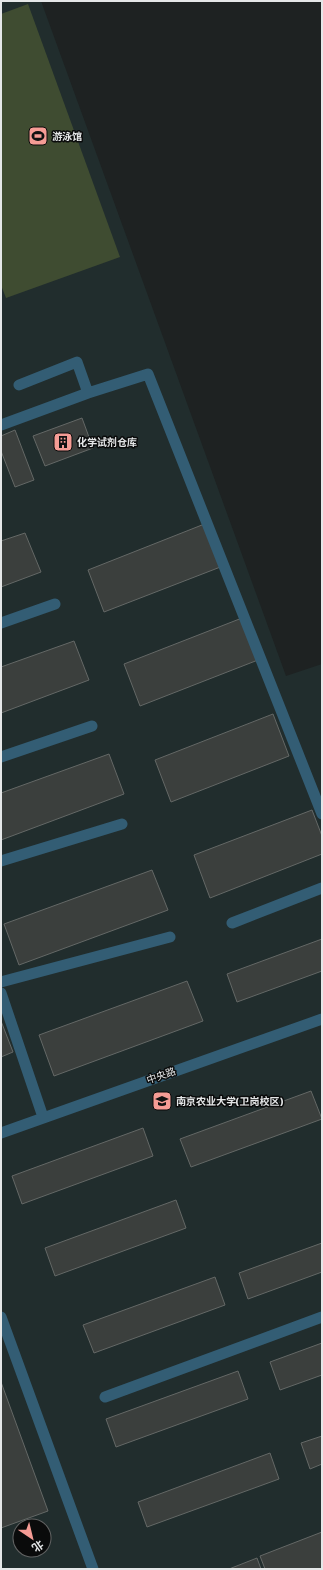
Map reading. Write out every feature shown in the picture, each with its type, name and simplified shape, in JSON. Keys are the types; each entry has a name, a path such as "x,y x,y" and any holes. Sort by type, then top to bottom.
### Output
{"lane":[{"path":"19,385 77,362 88,393"},
{"path":"1,425 88,393 148,374 322,814"},
{"path":"1,623 55,604"},
{"path":"1,758 92,726"},
{"path":"1,861 122,824"},
{"path":"232,923 322,888"},
{"path":"1,982 170,937"},
{"path":"1,994 44,1117"},
{"name":"中央路","path":"1,1133 322,1019"},
{"path":"1,1317 93,1569"},
{"path":"105,1397 322,1317"}],"shaded area":[{"name":"南京农业大学(卫岗校区)","path":"1,1 41,1 286,676 322,664 322,1569 1,1569"}],"green space":[{"name":"游泳馆","path":"28,4 120,257 6,298 1,285 1,14"}],"building":[{"name":"化学试剂仓库","path":"82,418 93,448 45,466 33,436"},
{"path":"15,430 34,480 15,487 1,451 1,436"},
{"path":"207,523 223,566 104,612 88,570"},
{"path":"25,533 41,572 1,587 1,541"},
{"path":"242,618 258,660 140,706 124,664"},
{"path":"74,641 89,680 1,713 1,667"},
{"path":"273,714 289,756 171,802 155,760"},
{"path":"109,754 124,794 1,840 1,793"},
{"path":"312,810 322,836 322,854 210,898 194,855"},
{"path":"152,870 168,910 19,965 4,924"},
{"path":"322,939 322,971 237,1002 227,974"},
{"path":"187,981 203,1021 54,1076 39,1035"},
{"path":"1,1021 13,1052 1,1057"},
{"path":"311,1091 322,1119 191,1167 180,1139"},
{"path":"143,1128 153,1156 22,1204 12,1176"},
{"path":"176,1200 186,1228 55,1276 45,1248"},
{"path":"322,1243 322,1272 248,1299 239,1273"},
{"path":"215,1277 225,1305 94,1353 83,1325"},
{"path":"322,1343 322,1375 280,1390 270,1362"},
{"path":"238,1371 248,1399 116,1447 106,1419"},
{"path":"1,1382 48,1511 29,1518 12,1518 12,1524 1,1528"},
{"path":"322,1436 322,1464 310,1469 301,1443"},
{"path":"270,1453 279,1479 147,1527 138,1502"},
{"path":"322,1532 322,1569 265,1569 260,1556"},
{"path":"257,1558 261,1569 229,1569"}],"place":[{"name":"游泳馆","path":"38,136"},
{"name":"化学试剂仓库","path":"63,442"},
{"name":"南京农业大学(卫岗校区)","path":"162,1101"}]}
